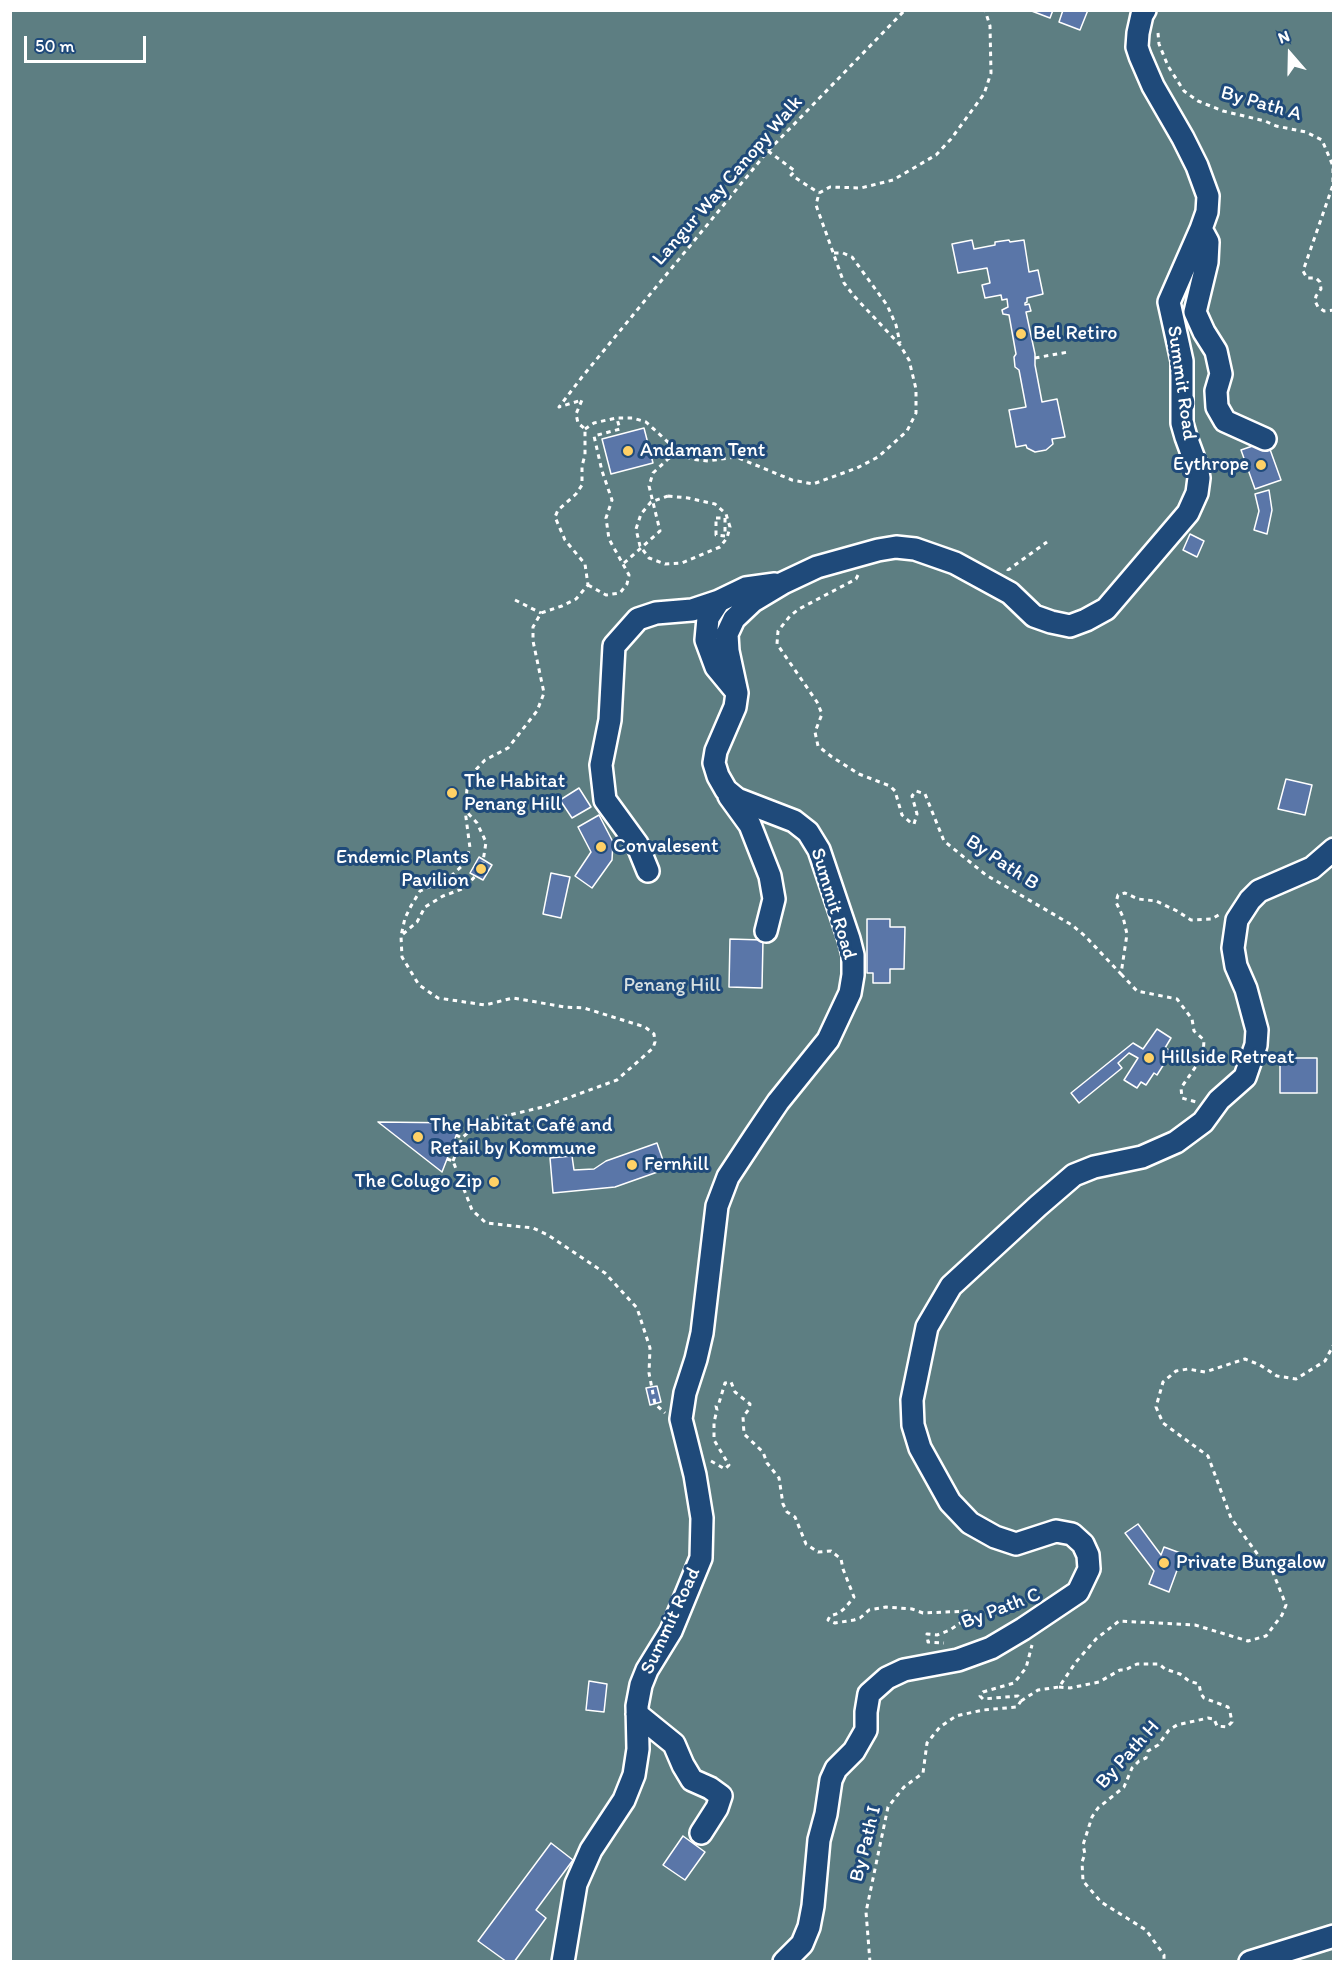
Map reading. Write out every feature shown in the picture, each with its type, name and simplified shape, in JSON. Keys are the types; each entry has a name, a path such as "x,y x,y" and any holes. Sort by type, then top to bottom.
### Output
{"street":[{"name":"Summit Road","path":"563,1962 576,1884 591,1850 624,1800 634,1775 638,1749 637,1714 641,1685 671,1631 701,1558 702,1518 681,1419 685,1392 702,1333 717,1206 728,1177 761,1127 828,1040 850,993 853,975 853,955 849,939 819,850 808,832 794,821 737,799 726,790 718,776 714,763 715,757 735,707 737,693 728,651 727,634 734,619 753,601 783,584 817,567 896,547 915,549 955,563 1010,593 1034,616 1070,626 1106,609 1188,513 1197,493 1199,478 1182,423 1182,361 1169,302 1201,229 1207,212 1208,196 1192,156 1154,86 1137,47 1142,15 1151,19"},
{"path":"1201,229 1208,242 1208,252 1195,312 1216,351 1221,374 1216,391 1217,407 1225,421 1265,439"},
{"path":"648,871 637,844 605,801 601,765 610,720 614,646 638,620 656,613 692,610 719,601 746,588 783,584"},
{"path":"719,601 708,618 706,640 716,667 737,693"},
{"path":"726,790 750,825 770,876 774,899 766,931"},
{"path":"784,1962 802,1944 809,1927 819,1840 831,1780 836,1769 854,1751 866,1730 869,1694 887,1677 904,1670 958,1660 991,1648 1077,1592 1089,1569 1088,1555 1083,1544 1071,1534 1056,1531 1016,1544 995,1537 970,1522 950,1502 920,1448 913,1425 912,1400 927,1327 951,1286 1074,1175 1094,1167 1142,1156 1176,1142 1203,1122 1219,1100 1245,1077 1256,1045 1257,1030 1246,989 1236,966 1233,948 1238,920 1250,900 1259,891 1312,868 1334,849"},
{"path":"637,1714 674,1744 682,1765 692,1780 721,1796 717,1808 701,1833"},
{"path":"1250,1962 1334,1936"}],"path":[{"name":"Langur Way Canopy Walk","path":"585,429 578,423 576,414 582,400 559,407 768,151 905,10"},
{"path":"681,1419 663,1412 655,1404 649,1373 650,1348 637,1308 605,1273 548,1235 533,1228 486,1223 472,1210 453,1161 462,1138 480,1122 543,1107 617,1080 653,1048 654,1034 645,1027 584,1008 513,998 485,1005 438,998 419,986 402,957 401,936 405,918 420,891 449,878 464,864 470,848 465,810 468,778 485,760 508,748 537,711 544,693 533,641 533,627 541,613 576,599 588,585 585,564 565,540 555,518 558,510 576,494 582,485 585,429 594,423 616,418 633,418 646,422 680,453 691,459 736,457 792,480 813,484 857,468 878,457 907,431 916,413 916,389 909,360 900,345 844,283 816,205 819,193 830,187 861,188 893,180 936,155 951,139 984,94 991,73 990,26 985,10"},
{"name":"By Path A","path":"1151,19 1168,66 1184,91 1198,101 1223,111 1306,132 1322,140 1333,165 1333,185 1303,271 1307,278 1316,278 1320,282 1321,289 1315,301 1318,307 1324,311 1334,310"},
{"path":"768,151 795,171 791,175 819,193"},
{"path":"834,253 843,253 852,257 887,305 896,326 900,345"},
{"path":"1035,358 1068,352"},
{"path":"588,585 606,596 620,593 627,584 629,575 609,539 606,518 612,500 594,436 620,429 616,418"},
{"path":"624,563 660,531 649,486 653,473 668,459 680,453"},
{"path":"727,527 725,518 716,518 716,536 725,536 727,527 726,514 714,504 668,496 651,502 641,514 636,529 640,546 649,558 665,564 682,563 720,547 727,538 727,527"},
{"path":"1021,604 1008,570 1047,542"},
{"name":"By Path B","path":"865,553 856,579 799,609 778,631 777,644 817,702 822,714 816,732 818,746 859,774 890,786 895,791 902,815 911,823 914,824 917,814 912,796 916,791 925,794 944,841 986,874 1072,925 1121,974"},
{"path":"515,600 541,613"},
{"path":"401,936 417,922 426,907 443,896 465,888 482,868 486,842 477,823 465,810"},
{"path":"1219,1100 1196,1102 1182,1098 1181,1088 1203,1056 1204,1040 1194,1031 1192,1019 1177,999 1137,991 1121,974 1127,934 1123,916 1116,902 1118,895 1125,893 1156,901 1191,920 1212,919 1222,913"},
{"path":"456,1136 462,1138"},
{"path":"447,1159 453,1161"},
{"path":"1034,1641 1026,1668 1014,1683 983,1692 981,1696 983,1699 1018,1696 1021,1701 1038,1690 1059,1687 1096,1639 1119,1621 1195,1625 1248,1641 1266,1636 1282,1615 1286,1605 1272,1570 1261,1559 1231,1518 1208,1456 1163,1423 1156,1407 1163,1382 1176,1371 1188,1369 1205,1372 1245,1359 1277,1376 1296,1380 1325,1361 1334,1344"},
{"name":"By Path C","path":"692,1464 710,1461 725,1469 729,1466 714,1440 714,1422 716,1406 725,1383 731,1382 735,1392 750,1404 743,1417 744,1434 763,1452 767,1463 779,1478 783,1504 787,1512 795,1517 806,1544 818,1552 831,1551 841,1559 854,1597 845,1608 830,1616 828,1620 835,1623 854,1620 869,1610 886,1607 912,1609 923,1613 969,1611 966,1619 950,1630 937,1635 927,1634 928,1642 947,1643"},
{"name":"By Path H","path":"1059,1687 1070,1688 1099,1682 1120,1670 1137,1664 1159,1664 1165,1670 1199,1683 1204,1698 1228,1707 1230,1712 1232,1722 1227,1727 1217,1726 1214,1719 1208,1718 1177,1725 1169,1730 1158,1745 1149,1751 1146,1758 1132,1768 1124,1787 1098,1808 1092,1817 1083,1845 1085,1854 1082,1862 1083,1881 1101,1902 1146,1930 1164,1955 1164,1962"},
{"name":"By Path I","path":"870,1962 866,1912 888,1807 904,1787 923,1773 927,1743 940,1727 956,1716 983,1710 1017,1707 1021,1701"}],"green space":[{"name":"Penang Hill","path":"11,11 1333,11 1333,1961 11,1962"}],"building":[{"path":"1029,10 1053,10 1050,18"},
{"path":"1063,10 1088,10 1080,30 1059,22"},
{"name":"Bel Retiro","path":"972,240 974,249 995,245 995,242 1024,240 1029,272 1038,270 1043,294 1027,298 1025,305 1029,304 1031,311 1026,312 1042,402 1057,399 1065,437 1052,439 1053,444 1046,450 1035,452 1026,445 1016,447 1009,410 1026,407 1019,370 1015,367 1016,354 1009,315 1003,314 1002,310 1008,307 1007,299 1002,300 1001,295 985,298 982,285 990,283 987,268 958,273 952,244"},
{"name":"Andaman Tent","path":"644,428 653,463 611,474 602,439"},
{"name":"Eythrope","path":"1267,441 1281,480 1255,489 1241,450"},
{"path":"1269,490 1272,510 1267,534 1254,530 1259,511 1255,494"},
{"path":"1190,534 1204,541 1197,557 1183,550"},
{"path":"1286,779 1312,785 1305,815 1278,809"},
{"path":"579,788 591,807 572,818 560,800"},
{"name":"Convalesent","path":"599,815 613,842 612,860 592,888 575,876 591,852 578,827"},
{"name":"Endemic Plants Pavilion","path":"479,857 492,865 483,880 470,873"},
{"path":"551,873 570,877 561,918 543,914"},
{"path":"867,919 890,919 890,927 905,927 904,969 890,969 890,983 873,983 873,973 867,973"},
{"path":"730,939 763,940 762,988 729,987"},
{"path":"1157,1029 1171,1038 1165,1048 1169,1050 1166,1055 1169,1056 1157,1075 1154,1073 1146,1085 1141,1082 1137,1088 1124,1080 1138,1058 1129,1053 1118,1063 1122,1068 1079,1103 1071,1093 1133,1043 1143,1049"},
{"path":"1280,1058 1317,1058 1317,1093 1280,1093"},
{"path":"378,1122 461,1123 442,1172"},
{"name":"Fernhill","path":"657,1143 666,1169 615,1187 553,1193 550,1158 572,1156 574,1170 594,1169 606,1161"},
{"path":"657,1386 661,1402 650,1405 646,1388"},
{"name":"Private Bungalow","path":"1138,1524 1161,1555 1164,1547 1183,1554 1169,1592 1149,1584 1154,1571 1125,1533"},
{"path":"589,1681 607,1684 604,1712 586,1710"},
{"path":"683,1836 705,1852 685,1880 663,1865"},
{"path":"551,1843 573,1860 536,1910 546,1918 514,1962 507,1962 478,1941"}],"place":[{"name":"Bel Retiro","path":"1021,334"},
{"name":"Andaman Tent","path":"628,451"},
{"name":"Eythrope","path":"1261,465"},
{"name":"The Habitat Penang Hill","path":"452,793"},
{"name":"Convalesent","path":"601,847"},
{"name":"Endemic Plants Pavilion","path":"481,869"},
{"name":"Hillside Retreat","path":"1149,1058"},
{"name":"The Habitat Café and Retail by Kommune","path":"418,1137"},
{"name":"Fernhill","path":"632,1165"},
{"name":"The Colugo Zip","path":"494,1182"},
{"name":"Private Bungalow","path":"1164,1563"}]}
